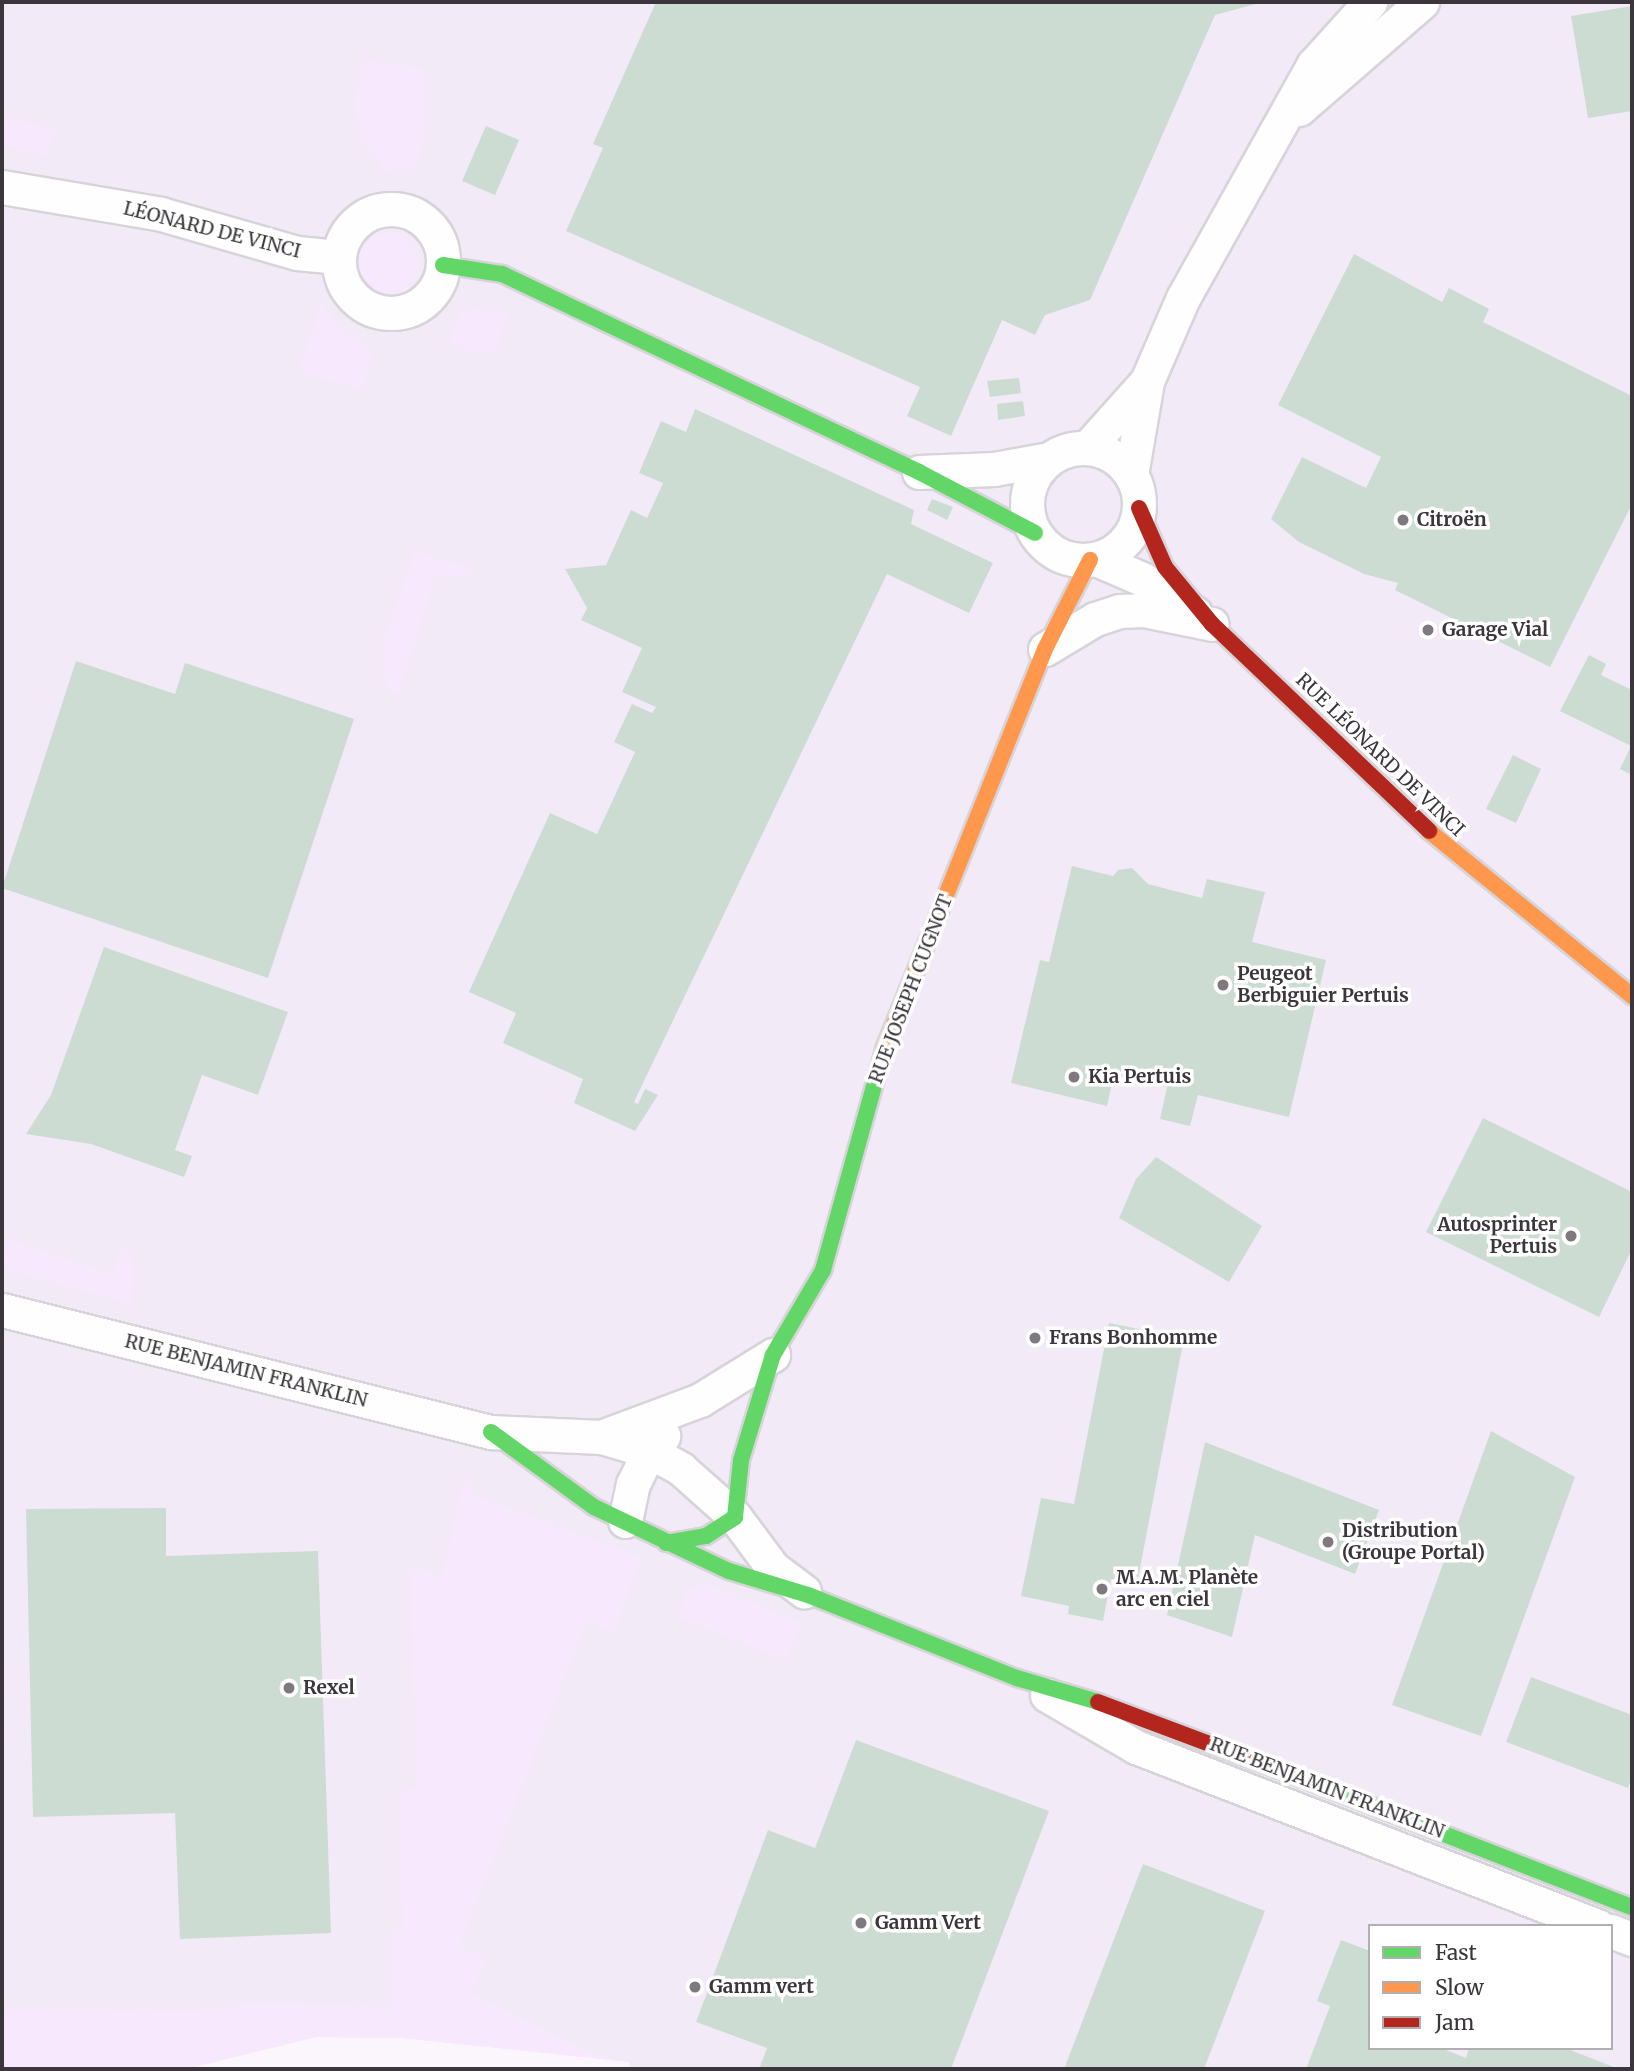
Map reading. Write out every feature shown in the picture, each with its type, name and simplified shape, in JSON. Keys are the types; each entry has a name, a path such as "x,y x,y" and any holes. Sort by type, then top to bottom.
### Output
{"street":[{"path":"1093,560 1117,549 1132,531 1139,508 1131,475 1147,381 1208,248 1284,122 1314,64 1370,2"},
{"path":"1284,122 1422,2"},
{"name":"LÉONARD DE VINCI","path":"2,187 161,214 297,253 339,257"},
{"path":"390,209 409,212 428,224 440,243 443,265 438,284 427,299 411,310 390,314 370,309 353,297 342,278 339,257 356,223 372,213 390,209"},
{"path":"443,265 502,274 919,472 1045,543 1142,579 1212,624"},
{"path":"1087,448 1147,381"},
{"path":"919,472 994,469 1049,459 1067,450 1087,448 1120,461 1131,475"},
{"path":"1045,543 1028,518 1030,485 1049,459"},
{"name":"RUE LÉONARD DE VINCI","path":"1139,508 1165,567 1212,624 1457,858 1632,996"},
{"name":"RUE JOSEPH CUGNOT","path":"1045,543 1051,636"},
{"name":"RUE JOSEPH CUGNOT","path":"735,1517 741,1460 773,1356 823,1270 883,1051 1051,636 1093,560"},
{"path":"1051,636 1119,611 1144,610 1212,624"},
{"name":"RUE BENJAMIN FRANKLIN","path":"2,1310 491,1432 601,1437"},
{"name":"RUE JOSEPH CUGNOT","path":"601,1437 700,1400 773,1356"},
{"name":"RUE JOSEPH CUGNOT","path":"625,1521 633,1484 649,1451 700,1400"},
{"name":"RUE BENJAMIN FRANKLIN","path":"491,1432 594,1507 729,1571 808,1595 1017,1678 1126,1710 1632,1907"},
{"path":"601,1437 649,1451 681,1468 735,1517 773,1568 808,1595"},
{"path":"666,1543 706,1536 735,1517"},
{"name":"RUE BENJAMIN FRANKLIN","path":"1017,1678 1136,1747 1592,1924"},
{"path":"1613,1932 1632,1939"}],"shaded area":[{"path":"2,2 1632,2 1632,2069 629,2069 630,2062 403,2038 316,2037 186,2069 2,2069"},
{"path":"362,59 424,69 426,134 414,169 386,171 362,141 355,106"},
{"path":"2,118 55,130 47,156 2,145"},
{"path":"389,233 406,238 414,246 419,263 414,280 406,288 389,293 372,288 364,280 359,263 364,246 372,238"},
{"path":"321,304 346,334 373,350 361,390 299,371"},
{"path":"477,309 509,312 495,351 482,355 449,343 460,313"},
{"path":"414,552 471,568 470,575 435,577 398,694 390,691 386,677 384,643"},
{"path":"8,1239 112,1274 123,1247 134,1266 131,1304 2,1268"},
{"path":"464,1478 472,1482 472,1494 641,1557 614,1632 586,1622 459,1946 487,1960 471,1993 592,2053 630,2062 403,2038 316,2037 186,2069 2,2069 2,1996 7,2009 195,2011 253,2003 392,2006 391,1930 403,1930 398,1790 417,1789 410,1568 442,1575"},
{"path":"707,1584 800,1622 787,1660 677,1617 688,1590"}],"building":[{"path":"656,2 1259,3 1215,15 1090,300 1045,315 1035,335 1002,320 951,436 907,416 920,387 566,231 603,148 593,144"},
{"path":"1632,6 1632,111 1588,118 1571,16"},
{"path":"486,126 519,140 495,195 462,181"},
{"path":"1354,254 1442,302 1449,288 1489,309 1483,322 1632,396 1632,504 1550,667 1395,590 1398,583 1364,574 1299,542 1271,519 1302,457 1366,488 1381,457 1278,405"},
{"path":"1019,378 1021,393 990,397 987,381"},
{"path":"1023,401 1025,416 998,420 997,404"},
{"path":"695,409 914,510 911,524 993,563 969,613 887,574 634,1102 638,1104 645,1089 658,1095 635,1131 574,1103 583,1079 503,1043 516,1013 469,992 550,813 597,834 635,752 614,742 632,704 652,713 656,707 622,692 642,648 581,620 587,608 565,569 606,565 631,510 647,518 663,483 639,473 661,421 686,432"},
{"path":"932,499 953,507 947,520 927,510"},
{"path":"1589,655 1606,664 1601,675 1632,690 1632,775 1620,769 1631,746 1560,711"},
{"path":"76,661 175,694 185,663 354,719 268,978 2,888"},
{"path":"1513,755 1541,769 1516,823 1486,809"},
{"path":"1072,866 1113,876 1118,870 1132,868 1148,884 1202,898 1207,879 1265,892 1252,942 1326,960 1289,1117 1198,1095 1190,1126 1160,1119 1167,1087 1114,1075 1107,1106 1011,1083 1040,960 1049,962"},
{"path":"104,947 288,1012 258,1095 202,1075 175,1150 192,1156 184,1177 91,1144 26,1134 51,1095"},
{"path":"1483,1118 1632,1192 1632,1249 1599,1317 1426,1232"},
{"path":"1156,1157 1262,1226 1229,1282 1119,1218 1136,1179"},
{"path":"1109,1323 1184,1338 1137,1584 1111,1579 1103,1621 1068,1614 1069,1606 1021,1596 1041,1498 1074,1504"},
{"path":"1491,1431 1575,1477 1481,1736 1392,1705"},
{"path":"1205,1442 1379,1510 1355,1574 1255,1535 1232,1637 1167,1615"},
{"path":"166,1508 166,1556 318,1551 331,1933 180,1939 175,1813 33,1817 26,1509"},
{"path":"1531,1677 1632,1715 1632,1776 1628,1788 1506,1742"},
{"path":"856,1740 1049,1811 951,2069 759,2069 767,2048 696,2022 768,1830 815,1848"},
{"path":"1143,1864 1265,1911 1204,2069 1064,2069"},
{"path":"1341,1940 1368,1950 1368,2050 1446,2050 1466,2058 1468,2050 1570,2050 1619,2069 1306,2069 1330,2006 1317,2001"}],"traffic: fast":[{"path":"443,265 502,274 919,472 1035,533"},
{"path":"666,1543 706,1536 735,1517 741,1460 773,1355 823,1270 885,1047"},
{"path":"491,1432 594,1507 729,1571 808,1595 1017,1678 1098,1702"},
{"path":"1308,1781 1632,1907"}],"traffic: slow":[{"path":"885,1047 1045,649 1090,560"},
{"path":"1429,831 1632,996"}],"traffic: jam":[{"path":"1139,508 1165,567 1212,624 1429,831"},
{"path":"1098,1702 1308,1781"}],"place":[{"name":"Citroën","path":"1403,520"},
{"name":"Garage Vial","path":"1428,630"},
{"name":"Peugeot Berbiguier Pertuis","path":"1223,985"},
{"name":"Kia Pertuis","path":"1074,1077"},
{"name":"Autosprinter Pertuis","path":"1571,1236"},
{"name":"Frans Bonhomme","path":"1035,1338"},
{"name":"Distribution (Groupe Portal)","path":"1328,1542"},
{"name":"M.A.M. Planète arc en ciel","path":"1102,1589"},
{"name":"Rexel","path":"289,1688"},
{"name":"Gamm Vert","path":"861,1923"},
{"name":"Gamm vert","path":"695,1987"}]}
